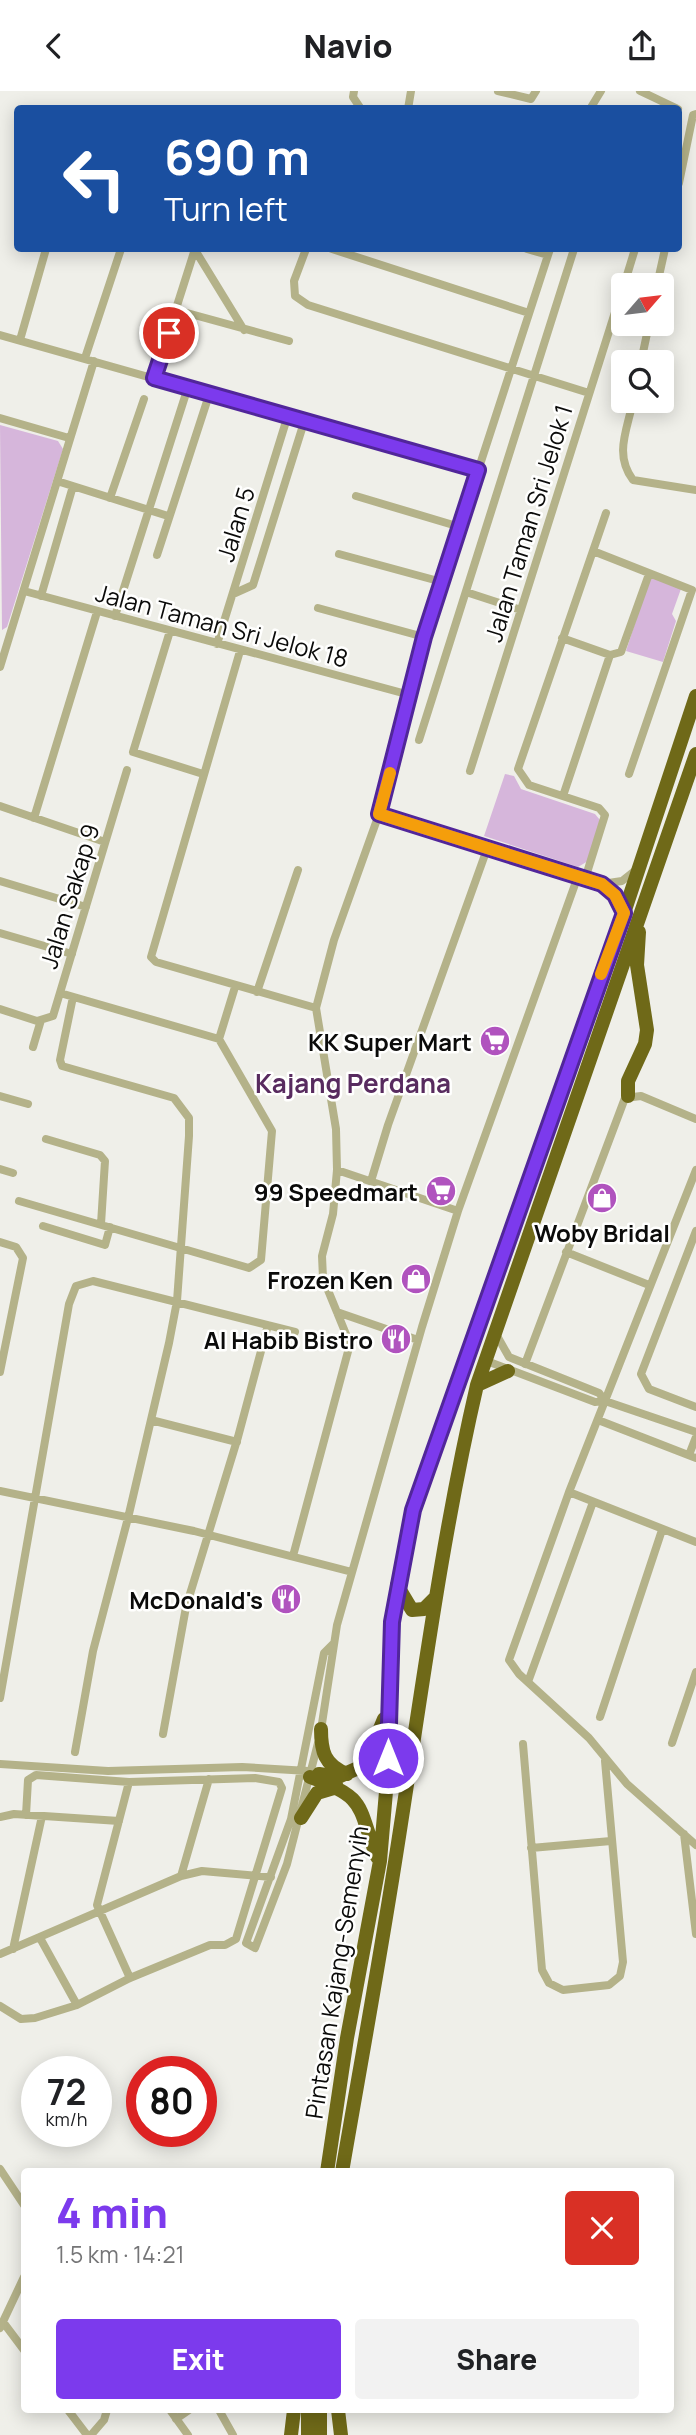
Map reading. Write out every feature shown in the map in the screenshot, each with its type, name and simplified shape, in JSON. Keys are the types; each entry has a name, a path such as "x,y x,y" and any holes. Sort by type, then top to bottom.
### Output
{"highway":[{"name":"Pintasan Kajang-Semenyih","path":"328,2168 347,2038 380,1861 397,1585 428,1460 624,913 696,696"},
{"name":"Pintasan Kajang-Semenyih","path":"343,2168 397,1846 435,1598 457,1474 477,1385 494,1329 695,758"},
{"path":"628,1096 628,1081 645,1044 647,1030 637,965 639,920"},
{"path":"477,1385 508,1371"},
{"path":"397,1585 412,1610 424,1609 435,1598"},
{"path":"307,1774 347,1774 369,1759 380,1725 388,1716"},
{"path":"321,1729 321,1748 326,1760 347,1774"},
{"path":"307,1774 338,1787 353,1799 362,1813 380,1861"},
{"path":"301,1818 317,1793 338,1787"},
{"path":"291,2435 294,2413"},
{"path":"308,2413 308,2435"},
{"path":"320,2413 320,2435"},
{"path":"338,2413 341,2435"}],"street":[{"path":"499,91 531,99 536,91"},
{"path":"640,91 670,105"},
{"path":"682,169 694,114"},
{"path":"20,340 45,252"},
{"path":"0,667 4,640 24,591 57,481 120,252"},
{"path":"154,378 194,252"},
{"path":"197,252 244,330"},
{"path":"305,252 294,281 295,296 308,305 589,393"},
{"path":"341,252 529,313"},
{"path":"293,1556 350,1343 323,1278 322,1257 333,1214 337,1170 336,1129 316,1008 334,940 379,814 424,637 549,252"},
{"path":"419,740 572,252"},
{"name":"Jalan Taman Sri Jelok 1","path":"627,273 634,252"},
{"path":"660,273 664,252"},
{"path":"176,310 289,341"},
{"name":"Jalan Taman Sri Jelok 1","path":"470,771 611,324"},
{"path":"0,335 210,392 478,470"},
{"path":"115,616 188,387"},
{"path":"157,555 210,392"},
{"path":"110,498 144,399"},
{"path":"630,413 621,458 634,480 696,490"},
{"name":"Jalan 5","path":"217,644 288,415"},
{"path":"0,418 69,438"},
{"path":"233,594 253,585 305,419"},
{"path":"57,481 168,516"},
{"path":"41,596 73,486"},
{"path":"356,496 460,527"},
{"path":"334,1643 324,1653 307,1774 301,1818 258,1947 247,1945 307,1774 321,1729 334,1643 352,1572 458,1211 605,815 600,808 529,785 518,769 606,513"},
{"path":"593,551 692,590 629,775"},
{"path":"339,554 442,582"},
{"path":"562,638 610,655 621,652 649,574"},
{"name":"Jalan Taman Sri Jelok 18","path":"24,591 410,695"},
{"path":"466,592 521,610"},
{"path":"318,608 424,637"},
{"path":"34,818 97,611"},
{"path":"170,631 133,752 203,774"},
{"path":"240,651 151,948 151,957 156,962 235,987 316,1008"},
{"path":"563,796 610,655"},
{"name":"Jalan Sakap 9","path":"39,1020 53,1016 127,770"},
{"path":"0,806 105,842"},
{"path":"379,814 602,884 615,895 624,913"},
{"path":"371,1181 388,1125 487,849"},
{"path":"602,884 622,881 639,867"},
{"path":"257,992 298,870"},
{"path":"0,881 86,907"},
{"path":"0,933 72,954"},
{"path":"219,1039 235,987"},
{"path":"19,1201 249,1268 261,1260 272,1131 219,1039 60,993"},
{"path":"74,997 60,1060 62,1066 174,1098 189,1118 177,1301 128,1518 93,1651 75,1752"},
{"path":"0,1009 39,1020 33,1047"},
{"path":"0,1095 28,1104"},
{"path":"525,1364 628,1096 641,1096 696,1119"},
{"path":"43,1226 105,1245 105,1161 100,1155 46,1139"},
{"path":"0,1169 13,1173"},
{"path":"337,1170 458,1211"},
{"path":"696,1170 569,1492 509,1660 528,1682 589,1738 605,1761 696,1845"},
{"path":"696,1231 641,1374 649,1389 696,1407"},
{"path":"0,1241 16,1247 23,1258 0,1372"},
{"path":"566,1252 649,1285"},
{"path":"0,1698 3,1660 73,1291 81,1283 93,1280 295,1332"},
{"path":"337,1312 418,1340"},
{"path":"0,1313 11,1316"},
{"path":"163,1734 186,1607 237,1442 268,1325"},
{"path":"494,1329 498,1342 509,1357 599,1393 605,1401"},
{"path":"484,1360 595,1402 605,1401 696,1435 693,1456 598,1420"},
{"path":"151,1420 237,1442"},
{"path":"0,1491 207,1535 352,1572"},
{"path":"569,1492 696,1542"},
{"path":"528,1682 593,1503"},
{"path":"600,1717 662,1530"},
{"path":"672,1743 696,1672"},
{"path":"523,1744 542,1971 549,1983 563,1990 609,1985 620,1976 623,1962 605,1761"},
{"path":"0,1764 108,1771 242,1767 290,1770 307,1774"},
{"path":"0,2006 21,2019 77,2005 130,1978 210,1945 225,1945 236,1939 258,1874 282,1788 279,1782 255,1778 129,1782 36,1775 28,1780 26,1815"},
{"path":"181,1876 209,1779"},
{"path":"129,1782 97,1905 130,1978"},
{"path":"0,1817 26,1815 119,1821"},
{"path":"13,1949 42,1817"},
{"path":"684,1834 696,1934"},
{"path":"531,1848 611,1841"},
{"path":"0,1954 181,1876 202,1871 271,1877 282,1872 287,1864"},
{"path":"271,1877 276,1885 276,1896"},
{"path":"40,1938 77,2005"},
{"path":"0,2169 21,2200"},
{"path":"21,2284 2,2325 21,2347"},
{"path":"71,2413 89,2435 104,2420 106,2413"},
{"path":"172,2413 188,2435"},
{"path":"176,2419 185,2413"},
{"path":"221,2413 233,2435"}],"shaded area":[{"path":"0,425 58,441 63,449 7,627 2,630"},
{"path":"650,577 682,586 672,614 676,621 663,662 626,651"},
{"path":"505,774 514,776 521,789 595,814 600,820 588,861 578,867 484,836"}],"slow traffic":[{"path":"390,773 379,814 602,884 610,889 624,913 601,974"}],"place":[{"name":"KK Super Mart","path":"495,1041"},
{"name":"99 Speedmart","path":"441,1191"},
{"name":"Woby Bridal","path":"602,1198"},
{"name":"Frozen Ken","path":"416,1279"},
{"name":"Al Habib Bistro","path":"396,1339"},
{"name":"McDonald's","path":"286,1599"}],"district":[{"name":"Kajang Perdana","path":"353,1083"}],"route":[{"path":"169,333 154,378 478,470 424,637 379,814 602,884 615,895 624,913 428,1460 413,1510 392,1622 388,1758"}]}
